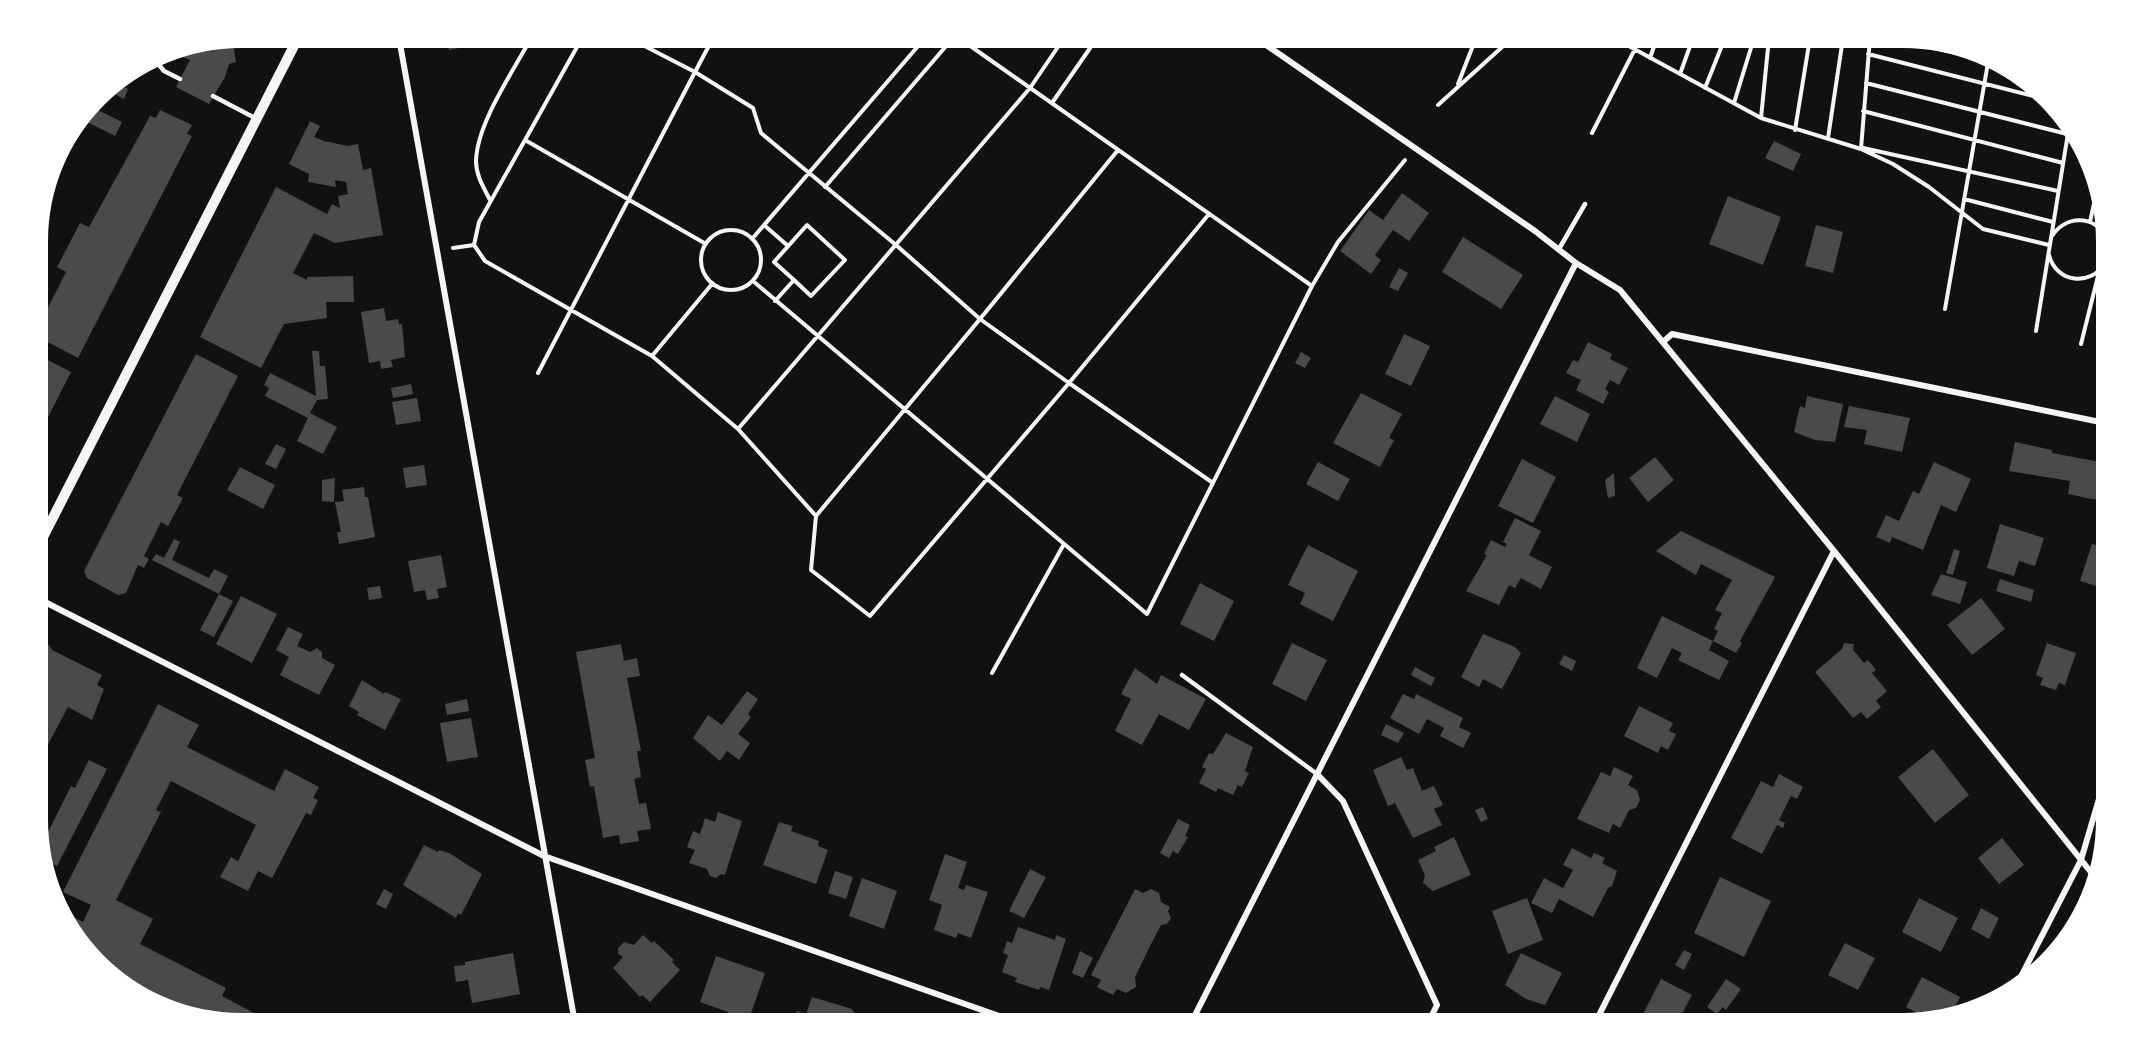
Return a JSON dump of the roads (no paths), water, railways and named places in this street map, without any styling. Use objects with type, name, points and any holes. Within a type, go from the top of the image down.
[{"type":"street","points":[[48,527],[293,48]]},
{"type":"street","points":[[401,48],[573,1013]]},
{"type":"street","points":[[1271,48],[1416,148],[1576,263],[1620,290],[1834,551],[2089,870]]},
{"type":"street","points":[[1196,1013],[1576,263]]},
{"type":"street","points":[[1663,342],[1672,334],[2096,421]]},
{"type":"street","points":[[1600,1013],[1834,551]]},
{"type":"street","points":[[48,603],[544,856],[991,1013]]},
{"type":"street","points":[[1317,774],[1342,801],[1358,833],[1437,1005],[1433,1013]]},
{"type":"street","points":[[2025,969],[2081,860],[2096,809]]},
{"type":"lane","points":[[160,66],[164,71],[180,79]]},
{"type":"lane","points":[[213,96],[257,118]]},
{"type":"lane","points":[[1558,249],[1585,204]]},
{"type":"lane","points":[[1182,675],[1317,774]]}]
